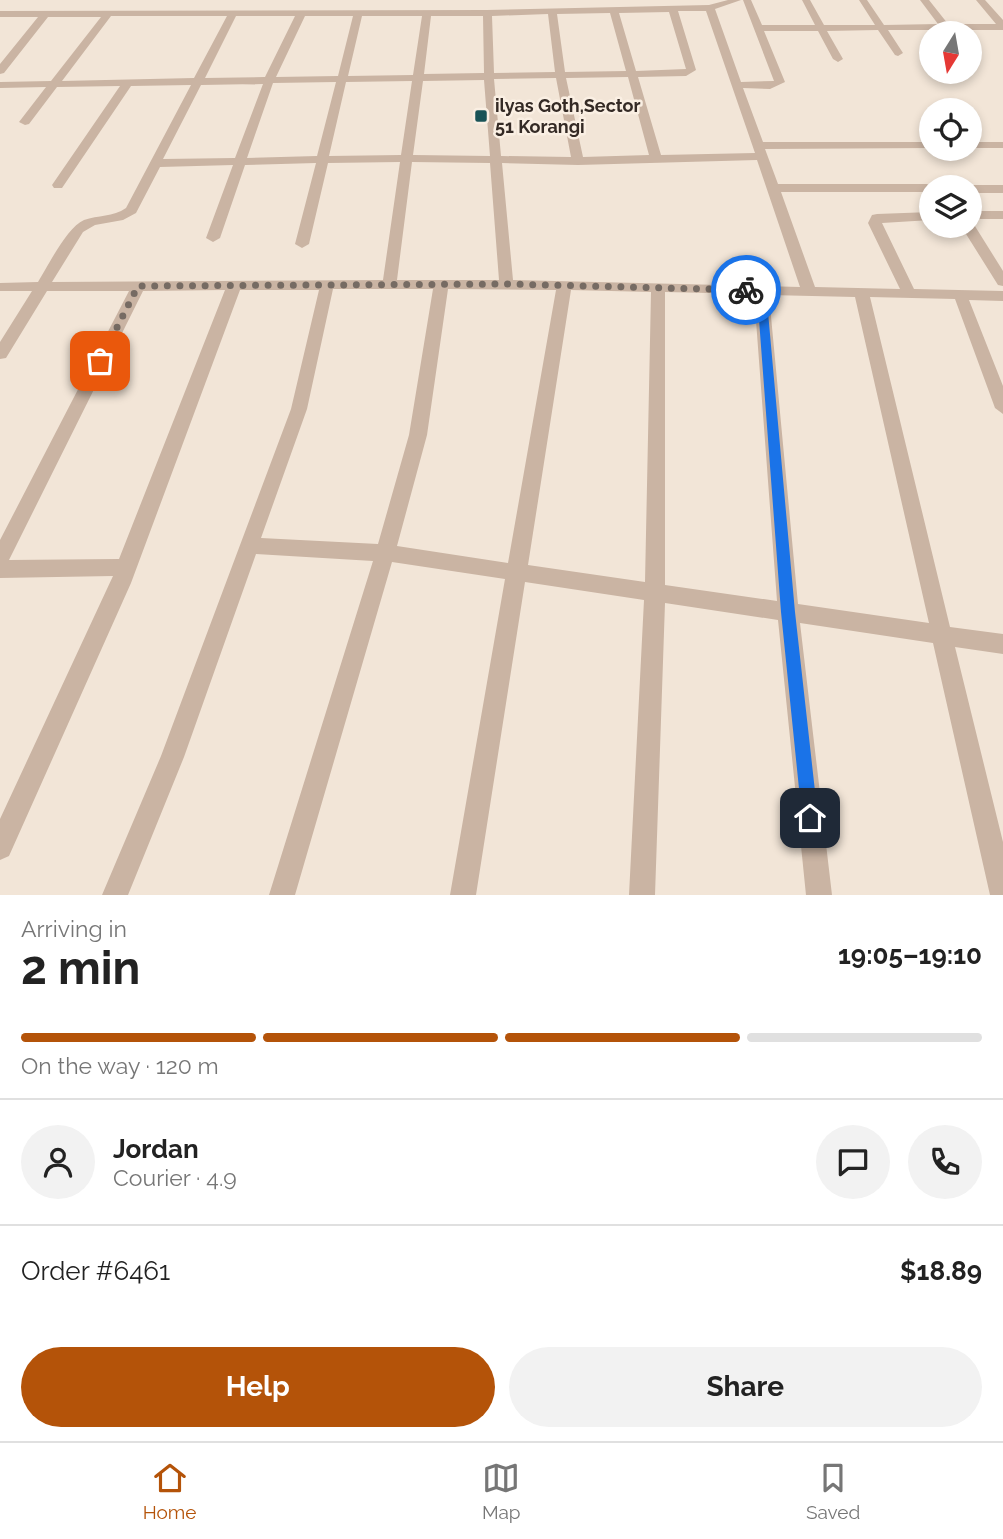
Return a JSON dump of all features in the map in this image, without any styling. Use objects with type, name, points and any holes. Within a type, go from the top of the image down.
[{"type":"street","points":[[188,14],[196,0]]},
{"type":"street","points":[[265,14],[272,0]]},
{"type":"street","points":[[379,13],[383,0]]},
{"type":"street","points":[[507,12],[514,0]]},
{"type":"street","points":[[584,11],[586,0]]},
{"type":"street","points":[[0,14],[487,13],[710,8],[737,0]]},
{"type":"street","points":[[737,85],[770,86],[780,82],[761,28],[747,0]]},
{"type":"street","points":[[806,0],[838,59]]},
{"type":"street","points":[[863,0],[898,53]]},
{"type":"street","points":[[924,0],[940,21]]},
{"type":"street","points":[[980,0],[1003,27]]},
{"type":"street","points":[[710,8],[809,291]]},
{"type":"street","points":[[0,85],[691,71],[673,9]]},
{"type":"street","points":[[614,10],[656,159]]},
{"type":"street","points":[[552,11],[560,75],[578,161]]},
{"type":"street","points":[[213,238],[269,80],[301,13]]},
{"type":"street","points":[[302,244],[358,13]]},
{"type":"street","points":[[389,286],[427,13]]},
{"type":"street","points":[[487,13],[495,162],[506,284]]},
{"type":"street","points":[[0,71],[45,14]]},
{"type":"street","points":[[25,122],[108,14]]},
{"type":"street","points":[[0,354],[83,224],[93,220],[118,218],[131,210],[233,14]]},
{"type":"street","points":[[982,28],[1003,27]]},
{"type":"street","points":[[761,28],[919,29]]},
{"type":"street","points":[[58,184],[128,82]]},
{"type":"street","points":[[156,163],[407,159],[578,161],[919,145]]},
{"type":"street","points":[[982,145],[1003,145]]},
{"type":"street","points":[[773,188],[919,188]]},
{"type":"street","points":[[982,188],[1003,189]]},
{"type":"street","points":[[982,215],[1003,215]]},
{"type":"street","points":[[909,293],[875,223],[877,218],[885,216],[919,216]]},
{"type":"street","points":[[976,238],[1003,282]]},
{"type":"street","points":[[0,287],[506,284],[1003,296]]},
{"type":"street","points":[[282,895],[418,435],[441,285]]},
{"type":"street","points":[[0,559],[138,286]]},
{"type":"street","points":[[0,847],[121,583],[234,286]]},
{"type":"street","points":[[115,895],[172,757],[299,409],[327,286]]},
{"type":"street","points":[[463,895],[564,286]]},
{"type":"street","points":[[642,895],[654,593],[658,288]]},
{"type":"street","points":[[761,290],[788,612],[818,895]]},
{"type":"street","points":[[861,292],[1003,895]]},
{"type":"street","points":[[960,294],[1003,408]]},
{"type":"street","points":[[251,546],[385,553],[1003,644]]},
{"type":"street","points":[[0,569],[126,567]]},
{"type":"way so far","points":[[100,361],[138,286],[506,284],[746,290]]},
{"type":"place","name":"ilyas Goth,Sector 51 Korangi","points":[[481,116]]},
{"type":"route","points":[[746,290],[761,290],[788,612],[810,818]]}]
